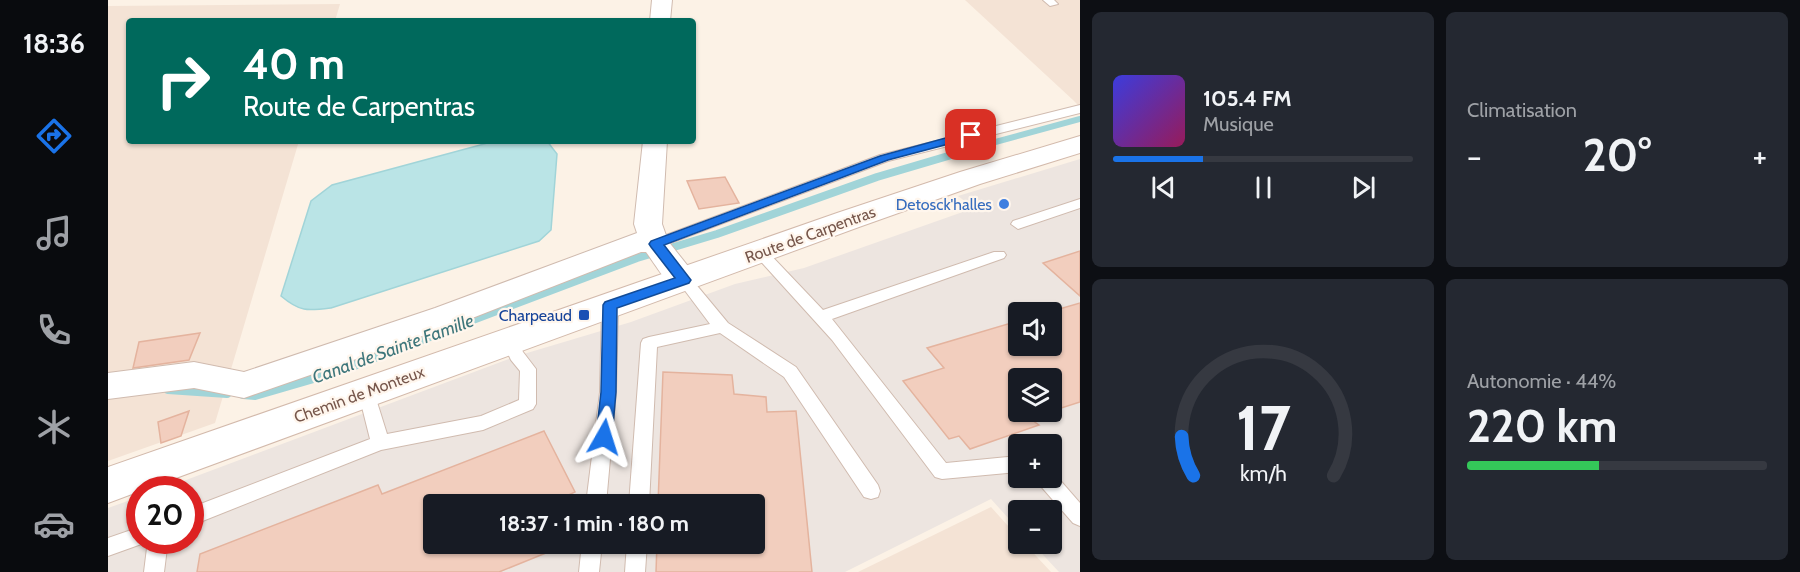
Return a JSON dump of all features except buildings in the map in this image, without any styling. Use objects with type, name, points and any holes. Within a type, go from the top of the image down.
[{"type":"main road","name":"Route de Carpentras","points":[[610,305],[970,178],[1080,144]]},
{"type":"main road","name":"Chemin de Monteux","points":[[108,485],[610,305]]},
{"type":"street","points":[[660,18],[662,0]]},
{"type":"street","points":[[655,144],[648,224],[655,244],[684,280]]},
{"type":"street","points":[[108,386],[194,375],[244,385],[446,316],[639,242],[655,244]]},
{"type":"lane","points":[[655,244],[884,158],[1080,109]]},
{"type":"lane","points":[[1018,224],[1080,203]]},
{"type":"lane","points":[[760,252],[838,336],[942,471],[1008,465]]},
{"type":"lane","points":[[821,317],[999,255]]},
{"type":"lane","points":[[684,280],[722,327],[790,372],[870,491]]},
{"type":"lane","points":[[598,494],[608,392],[610,305]]},
{"type":"lane","points":[[640,494],[649,343],[722,327]]},
{"type":"lane","points":[[204,512],[380,443],[483,423],[527,404],[528,369],[517,356],[510,341]]},
{"type":"lane","points":[[366,391],[380,443]]},
{"type":"lane","points":[[1055,488],[1080,517]]},
{"type":"lane","points":[[108,547],[126,541]]},
{"type":"lane","points":[[154,572],[156,554]]},
{"type":"lane","points":[[589,572],[591,554]]},
{"type":"lane","points":[[635,572],[636,554]]},
{"type":"shaded area","points":[[965,0],[1080,0],[1080,107],[1073,100]]},
{"type":"shaded area","points":[[340,4],[336,18],[126,18],[126,144],[298,144],[215,423],[108,461],[108,6]]},
{"type":"shaded area","points":[[1080,159],[1080,572],[1059,572],[1042,554],[1062,554],[1062,500],[1008,500],[1008,518],[991,499],[845,572],[108,572],[108,508],[126,502],[126,554],[204,554],[204,476],[197,476],[517,356],[631,322],[735,284],[804,268],[974,208],[958,196]]},
{"type":"shaded area","points":[[991,507],[1008,526],[1008,554],[1034,554],[1051,572],[858,572]]},
{"type":"water","points":[[484,144],[549,144],[557,154],[551,230],[539,241],[331,308],[316,310],[299,308],[281,296],[311,201],[332,185]]},
{"type":"waterway","name":"Canal de Sainte Famille","points":[[977,147],[1080,119]]},
{"type":"waterway","name":"Canal de Sainte Famille","points":[[436,334],[637,258],[717,234],[877,177],[982,146]]},
{"type":"waterway","name":"Canal de Sainte Famille","points":[[243,394],[255,395],[341,370],[440,332]]},
{"type":"waterway","name":"Canal de Sainte Famille","points":[[168,389],[227,393]]},
{"type":"place","name":"Detosck'halles","points":[[1004,204]]},
{"type":"place","name":"Charpeaud","points":[[584,315]]},
{"type":"route","points":[[604,437],[608,392],[610,305],[684,280],[655,244],[884,158],[971,135]]}]
